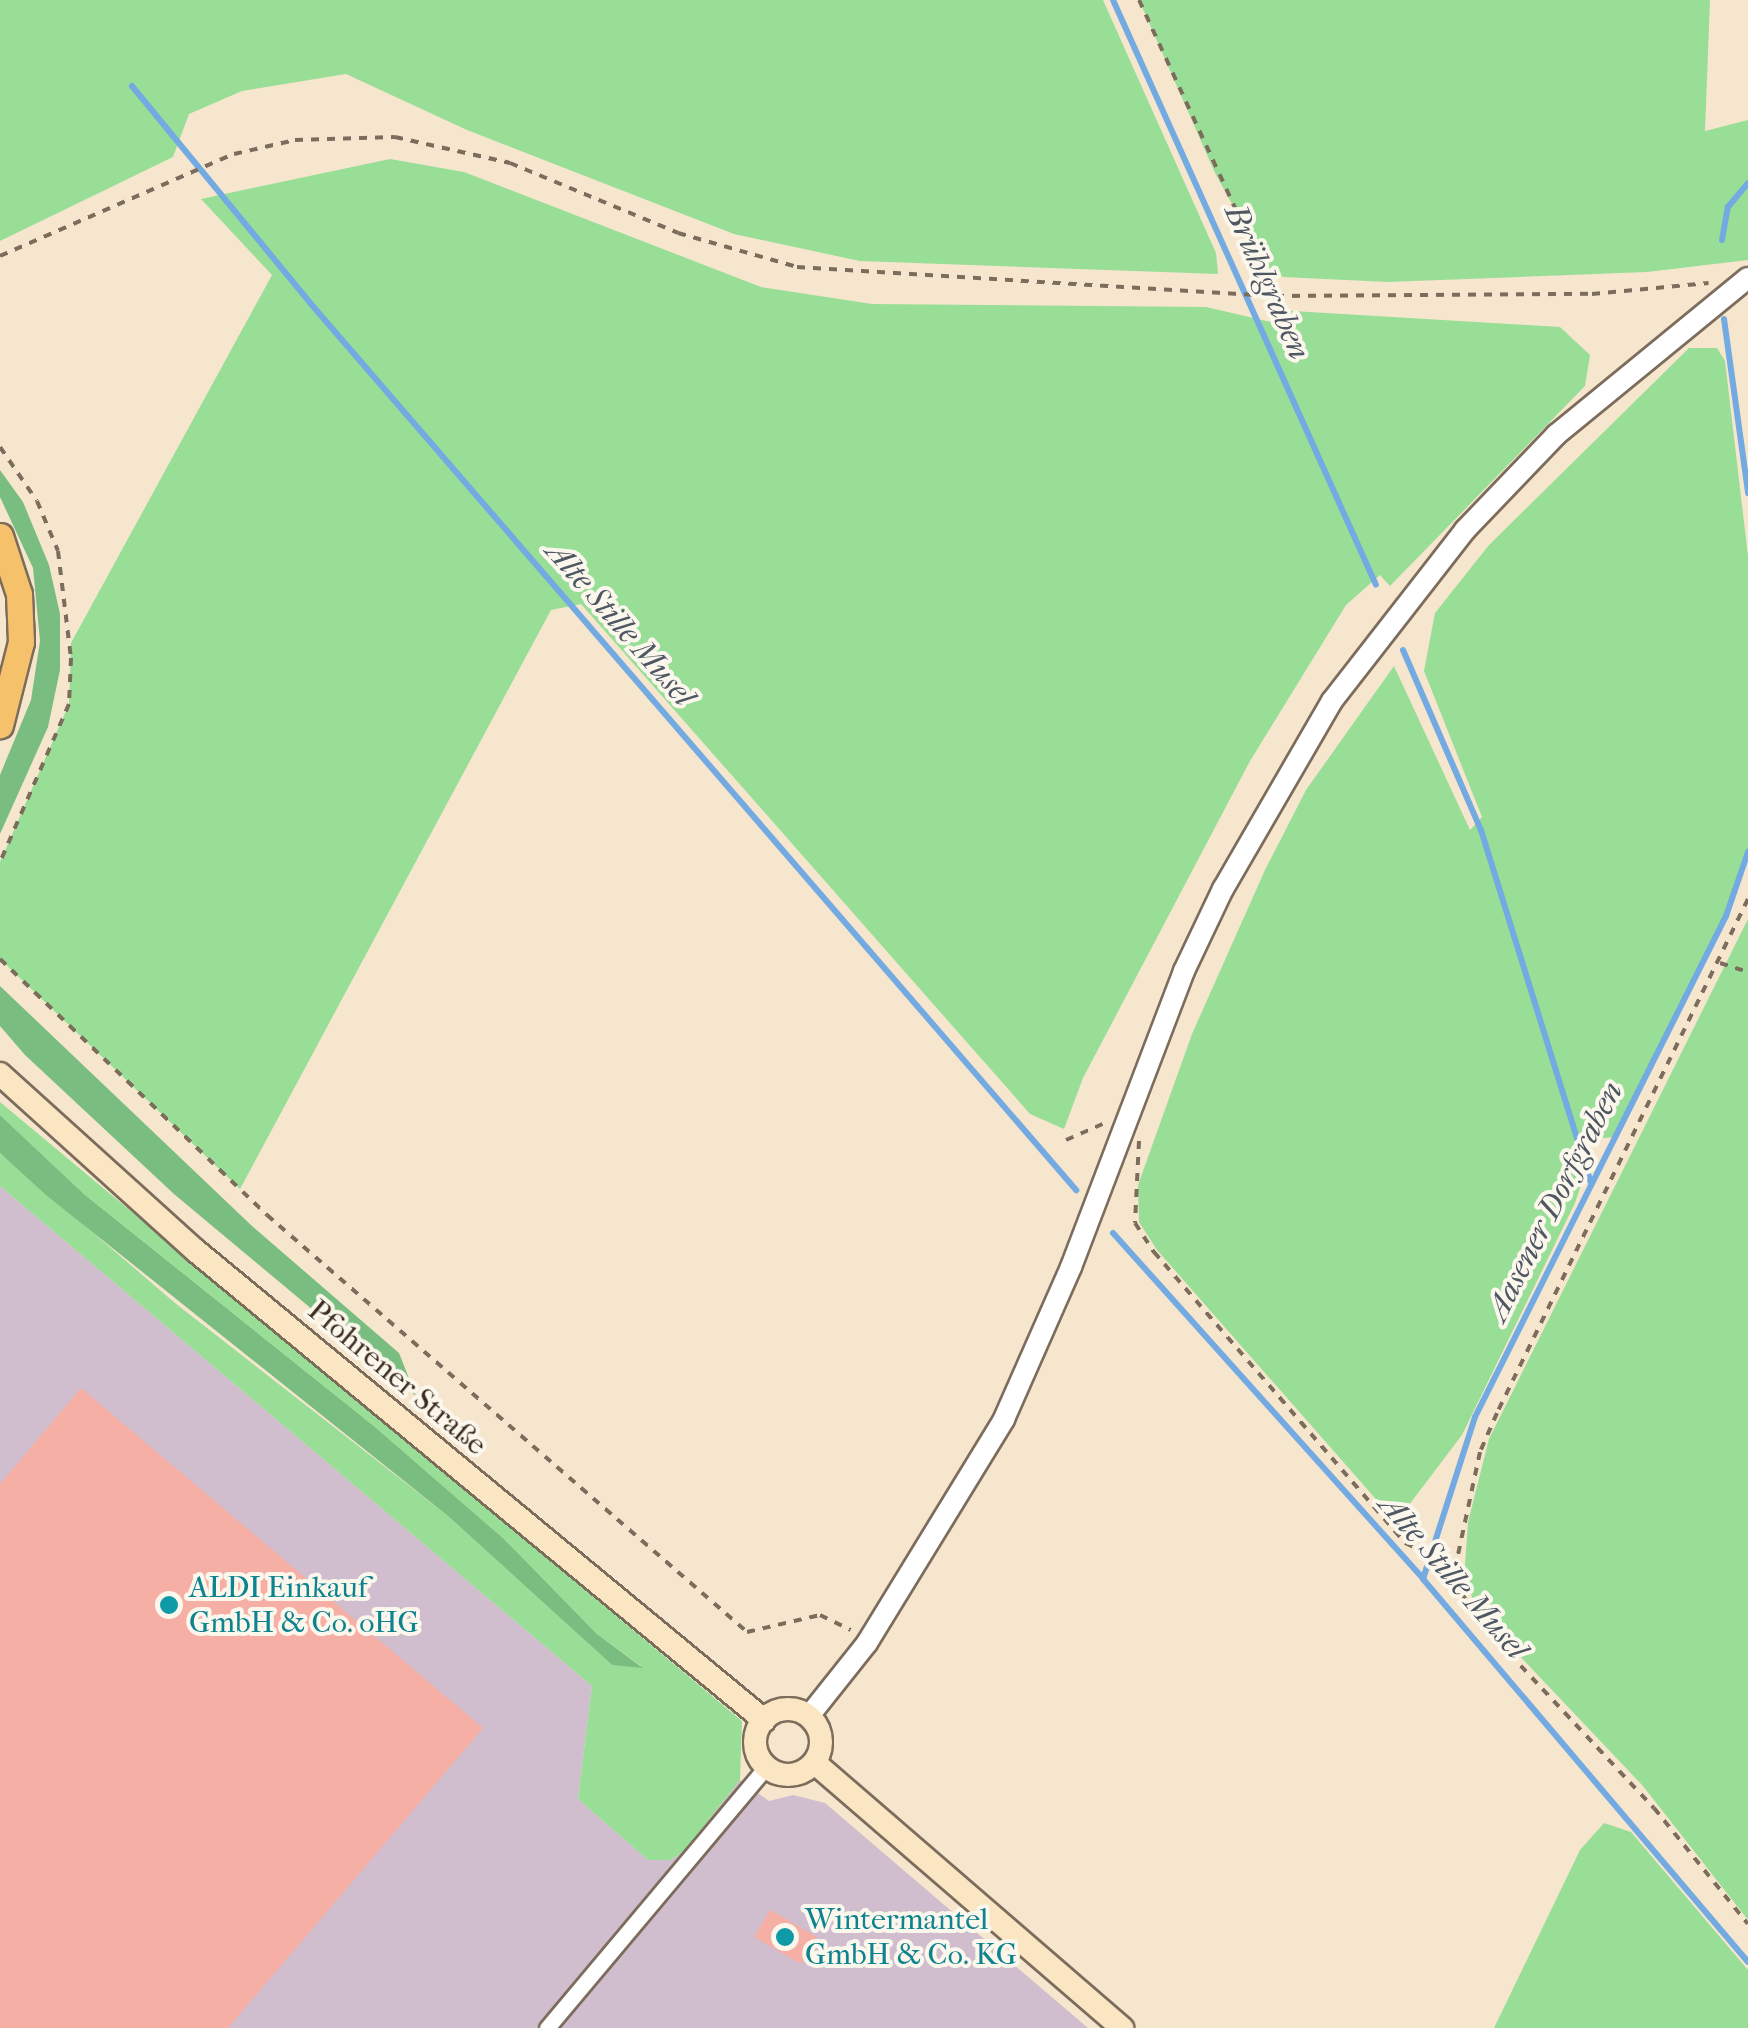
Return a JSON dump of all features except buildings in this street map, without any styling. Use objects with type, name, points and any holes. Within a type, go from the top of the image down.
[{"type":"highway","points":[[0,536],[20,594],[21,642],[0,724]]},
{"type":"main road","name":"Pfohrener Straße","points":[[0,1074],[196,1251],[764,1720]]},
{"type":"main road","points":[[781,1710],[809,1716],[820,1733],[815,1763],[792,1775],[766,1767],[755,1744],[764,1720],[781,1710]]},
{"type":"main road","points":[[815,1763],[1122,2028]]},
{"type":"street","points":[[809,1716],[867,1643],[1004,1419],[1071,1267],[1184,971],[1222,889],[1332,701],[1466,530],[1556,436],[1747,279]]},
{"type":"street","points":[[547,2028],[766,1767]]},
{"type":"path","points":[[1139,0],[1276,296]]},
{"type":"path","points":[[0,256],[234,154],[296,140],[395,138],[510,163],[678,233],[797,267],[1276,296],[1592,294],[1747,279]]},
{"type":"path","points":[[0,447],[37,501],[58,551],[71,658],[69,704],[0,862]]},
{"type":"path","points":[[1453,1578],[1480,1452],[1748,899]]},
{"type":"path","points":[[0,959],[266,1214],[747,1632],[820,1615],[867,1643]]},
{"type":"path","points":[[1720,963],[1748,972]]},
{"type":"path","points":[[1066,1140],[1099,1123]]},
{"type":"path","points":[[1134,1185],[1134,1223],[1154,1252],[1405,1542],[1422,1554],[1446,1562],[1477,1619],[1654,1808],[1748,1924]]},
{"type":"shaded area","points":[[0,1186],[592,1686],[578,1799],[648,1860],[670,1860],[683,1852],[740,1780],[769,1801],[793,1795],[825,1803],[1088,2028],[0,2028]]},
{"type":"green space","points":[[0,0],[1103,0],[1216,253],[1218,274],[860,261],[734,234],[467,130],[346,74],[242,91],[189,114],[173,157],[0,241]]},
{"type":"green space","points":[[1139,0],[1710,0],[1705,131],[1748,120],[1748,260],[1647,272],[1388,282],[1283,277],[1266,266],[1215,173]]},
{"type":"green space","points":[[390,159],[464,172],[761,287],[872,304],[1206,307],[1271,322],[1276,310],[1560,327],[1590,355],[1585,386],[1390,586],[1380,575],[1346,605],[1250,761],[1083,1078],[1064,1129],[1030,1114],[581,604],[551,610],[240,1189],[0,959],[0,862],[69,704],[71,643],[272,275],[201,199]]},
{"type":"green space","points":[[1689,348],[1717,348],[1725,361],[1748,556],[1748,852],[1726,916],[1617,1137],[1575,1140],[1581,1185],[1575,1203],[1462,1435],[1396,1522],[1157,1250],[1139,1222],[1138,1185],[1192,1034],[1265,870],[1306,790],[1394,666],[1470,830],[1482,817],[1424,671],[1435,613],[1489,545]]},
{"type":"green space","points":[[0,470],[23,502],[49,565],[60,614],[60,670],[48,727],[0,834],[0,775],[31,700],[40,641],[33,568],[0,497]]},
{"type":"green space","points":[[1748,919],[1748,1920],[1643,1786],[1480,1614],[1464,1580],[1468,1522],[1489,1439]]},
{"type":"green space","points":[[0,986],[252,1226],[399,1353],[416,1396],[174,1194],[25,1055],[0,1026]]},
{"type":"green space","points":[[0,1102],[742,1721],[740,1780],[683,1852],[670,1860],[648,1860],[578,1799],[592,1686],[0,1186],[0,1153],[175,1303],[448,1516],[612,1665],[641,1666],[597,1634],[504,1539],[375,1427],[85,1195],[0,1115]]},
{"type":"green space","points":[[0,1115],[85,1195],[375,1427],[504,1539],[597,1634],[643,1668],[612,1665],[448,1516],[46,1195],[0,1153]]},
{"type":"green space","points":[[1604,1823],[1631,1832],[1748,1970],[1748,2028],[1494,2028],[1580,1850]]},
{"type":"waterway","name":"Brühlgraben","points":[[1113,0],[1376,585]]},
{"type":"waterway","name":"Alte Stille Musel","points":[[132,86],[311,304],[1076,1190]]},
{"type":"waterway","name":"Aasener Dorfgraben","points":[[1722,240],[1728,207],[1748,183]]},
{"type":"waterway","name":"Aasener Dorfgraben","points":[[1724,319],[1748,493]]},
{"type":"waterway","name":"Brühlgraben","points":[[1403,650],[1481,830],[1590,1181]]},
{"type":"waterway","name":"Aasener Dorfgraben","points":[[1423,1579],[1475,1417],[1726,916],[1748,852]]},
{"type":"waterway","name":"Alte Stille Musel","points":[[1113,1233],[1423,1579],[1748,1962]]},
{"type":"place","name":"ALDI Einkauf GmbH & Co. oHG","points":[[169,1605]]},
{"type":"place","name":"Wintermantel GmbH & Co. KG","points":[[785,1937]]}]
